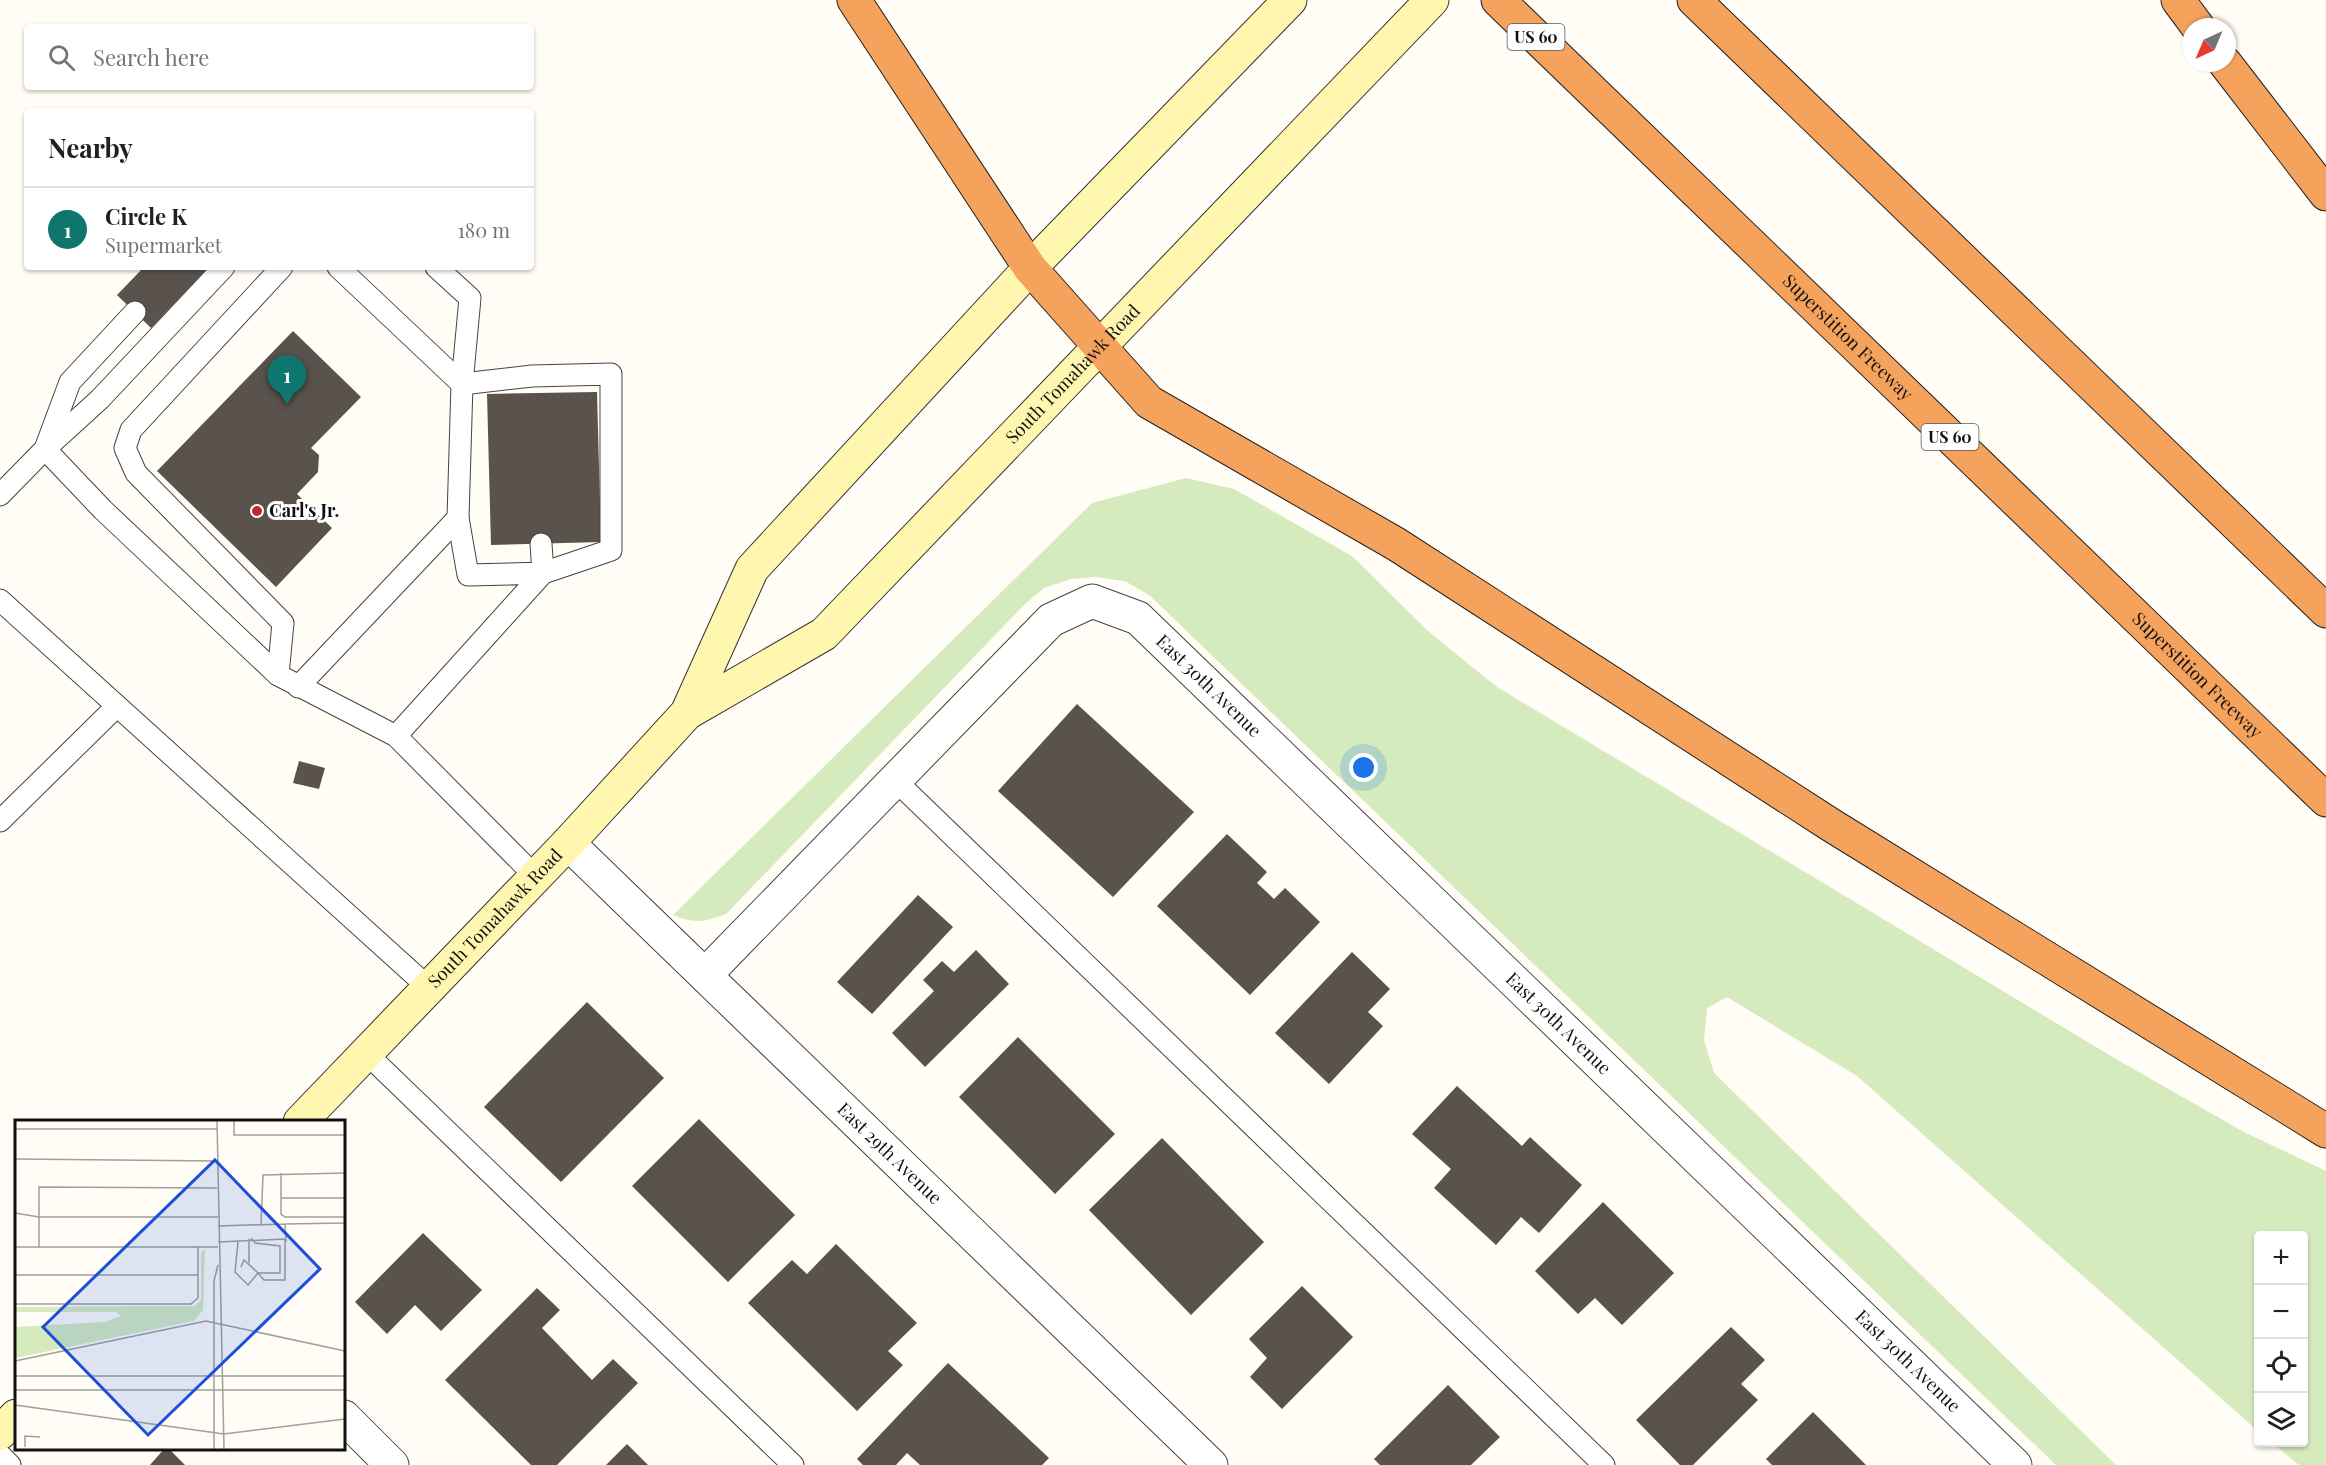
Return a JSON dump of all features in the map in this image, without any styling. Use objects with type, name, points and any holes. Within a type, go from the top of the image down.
[{"type":"highway","points":[[854,0],[1030,268],[1149,402],[1396,544],[1832,825],[2326,1131]]},
{"type":"highway","name":"Superstition Freeway","points":[[1498,0],[2326,800]]},
{"type":"highway","points":[[1694,0],[2326,611]]},
{"type":"highway","points":[[2178,0],[2191,18]]},
{"type":"highway","points":[[2232,72],[2326,194]]},
{"type":"main road","name":"South Tomahawk Road","points":[[302,1120],[568,843],[687,712],[752,568],[1030,268],[1290,0]]},
{"type":"main road","name":"South Tomahawk Road","points":[[687,712],[824,634],[1098,345],[1432,0]]},
{"type":"main road","points":[[0,1433],[15,1417]]},
{"type":"street","name":"East 30th Avenue","points":[[895,780],[1051,620],[1092,601],[1138,618],[2015,1465]]},
{"type":"street","points":[[705,975],[895,780]]},
{"type":"street","name":"East 29th Avenue","points":[[568,843],[1210,1465]]},
{"type":"street","points":[[345,1418],[392,1465]]},
{"type":"lane","points":[[0,495],[45,449],[100,399],[221,270]]},
{"type":"lane","points":[[278,675],[283,622],[136,473],[125,448],[131,430],[279,270]]},
{"type":"lane","points":[[341,270],[462,384],[533,385],[611,374],[611,550],[543,573],[468,575],[458,518],[462,384],[470,298],[439,270]]},
{"type":"lane","points":[[45,449],[70,382],[135,312]]},
{"type":"lane","points":[[45,449],[103,510],[278,675],[396,736],[536,876]]},
{"type":"lane","points":[[298,687],[458,518]]},
{"type":"lane","points":[[396,736],[543,573],[541,543]]},
{"type":"lane","points":[[0,600],[429,988]]},
{"type":"lane","points":[[0,821],[117,706]]},
{"type":"lane","points":[[895,780],[1604,1465]]},
{"type":"lane","points":[[366,1053],[793,1465]]},
{"type":"lane","points":[[0,1455],[10,1465]]},
{"type":"green space","points":[[1186,478],[1234,489],[1352,556],[1429,632],[1497,687],[2116,1059],[2244,1132],[2326,1171],[2326,1465],[2299,1465],[2277,1447],[2308,1447],[2308,1231],[2254,1231],[2254,1427],[1857,1076],[1727,997],[1707,1008],[1704,1040],[1714,1073],[2116,1465],[2056,1465],[1149,595],[1125,581],[1095,577],[1071,579],[1044,588],[1025,604],[726,914],[700,921],[687,920],[673,915],[1092,503]]},
{"type":"building","points":[[141,270],[206,270],[151,328],[117,295]]},
{"type":"building","points":[[293,331],[361,397],[311,448],[319,455],[318,472],[297,494],[332,528],[276,587],[157,471]]},
{"type":"building","points":[[597,392],[601,542],[491,545],[487,394]]},
{"type":"building","points":[[1077,704],[1194,812],[1113,897],[998,791]]},
{"type":"building","points":[[299,761],[325,768],[319,789],[293,783]]},
{"type":"building","points":[[1227,834],[1267,872],[1257,883],[1274,899],[1285,888],[1320,922],[1250,995],[1157,906]]},
{"type":"building","points":[[918,895],[953,927],[872,1014],[837,982]]},
{"type":"building","points":[[976,950],[1009,984],[925,1067],[892,1033],[934,991],[923,980],[942,961],[954,972]]},
{"type":"building","points":[[1352,952],[1390,989],[1368,1012],[1383,1026],[1329,1084],[1275,1033]]},
{"type":"building","points":[[587,1002],[664,1078],[561,1182],[484,1107]]},
{"type":"building","points":[[1018,1037],[1115,1134],[1055,1194],[959,1097]]},
{"type":"building","points":[[1457,1086],[1522,1146],[1530,1137],[1582,1185],[1539,1233],[1521,1217],[1496,1245],[1434,1188],[1451,1169],[1412,1134]]},
{"type":"building","points":[[699,1119],[795,1215],[728,1282],[632,1186]]},
{"type":"building","points":[[1162,1138],[1264,1242],[1191,1315],[1089,1210]]},
{"type":"building","points":[[1603,1202],[1674,1273],[1622,1325],[1595,1298],[1578,1314],[1535,1271]]},
{"type":"building","points":[[423,1233],[482,1290],[441,1331],[415,1305],[387,1334],[355,1302]]},
{"type":"building","points":[[836,1244],[917,1323],[888,1351],[903,1365],[857,1411],[748,1303],[792,1260],[807,1274]]},
{"type":"building","points":[[1302,1286],[1353,1337],[1282,1409],[1250,1377],[1267,1358],[1249,1339]]},
{"type":"building","points":[[537,1288],[560,1310],[542,1328],[592,1380],[613,1359],[638,1383],[557,1465],[531,1465],[445,1380]]},
{"type":"building","points":[[1731,1327],[1765,1360],[1741,1384],[1758,1400],[1693,1465],[1680,1465],[1636,1420]]},
{"type":"building","points":[[948,1363],[1049,1458],[1042,1465],[920,1465],[907,1453],[896,1465],[863,1465],[857,1459]]},
{"type":"building","points":[[1448,1385],[1500,1437],[1471,1465],[1380,1465],[1374,1459]]},
{"type":"building","points":[[1813,1412],[1866,1465],[1772,1465],[1766,1459]]},
{"type":"building","points":[[627,1444],[648,1465],[606,1465]]},
{"type":"building","points":[[163,1450],[170,1450],[185,1465],[150,1465]]},
{"type":"place","name":"Circle K","points":[[287,405]]},
{"type":"place","name":"Carl's Jr.","points":[[257,511]]}]
